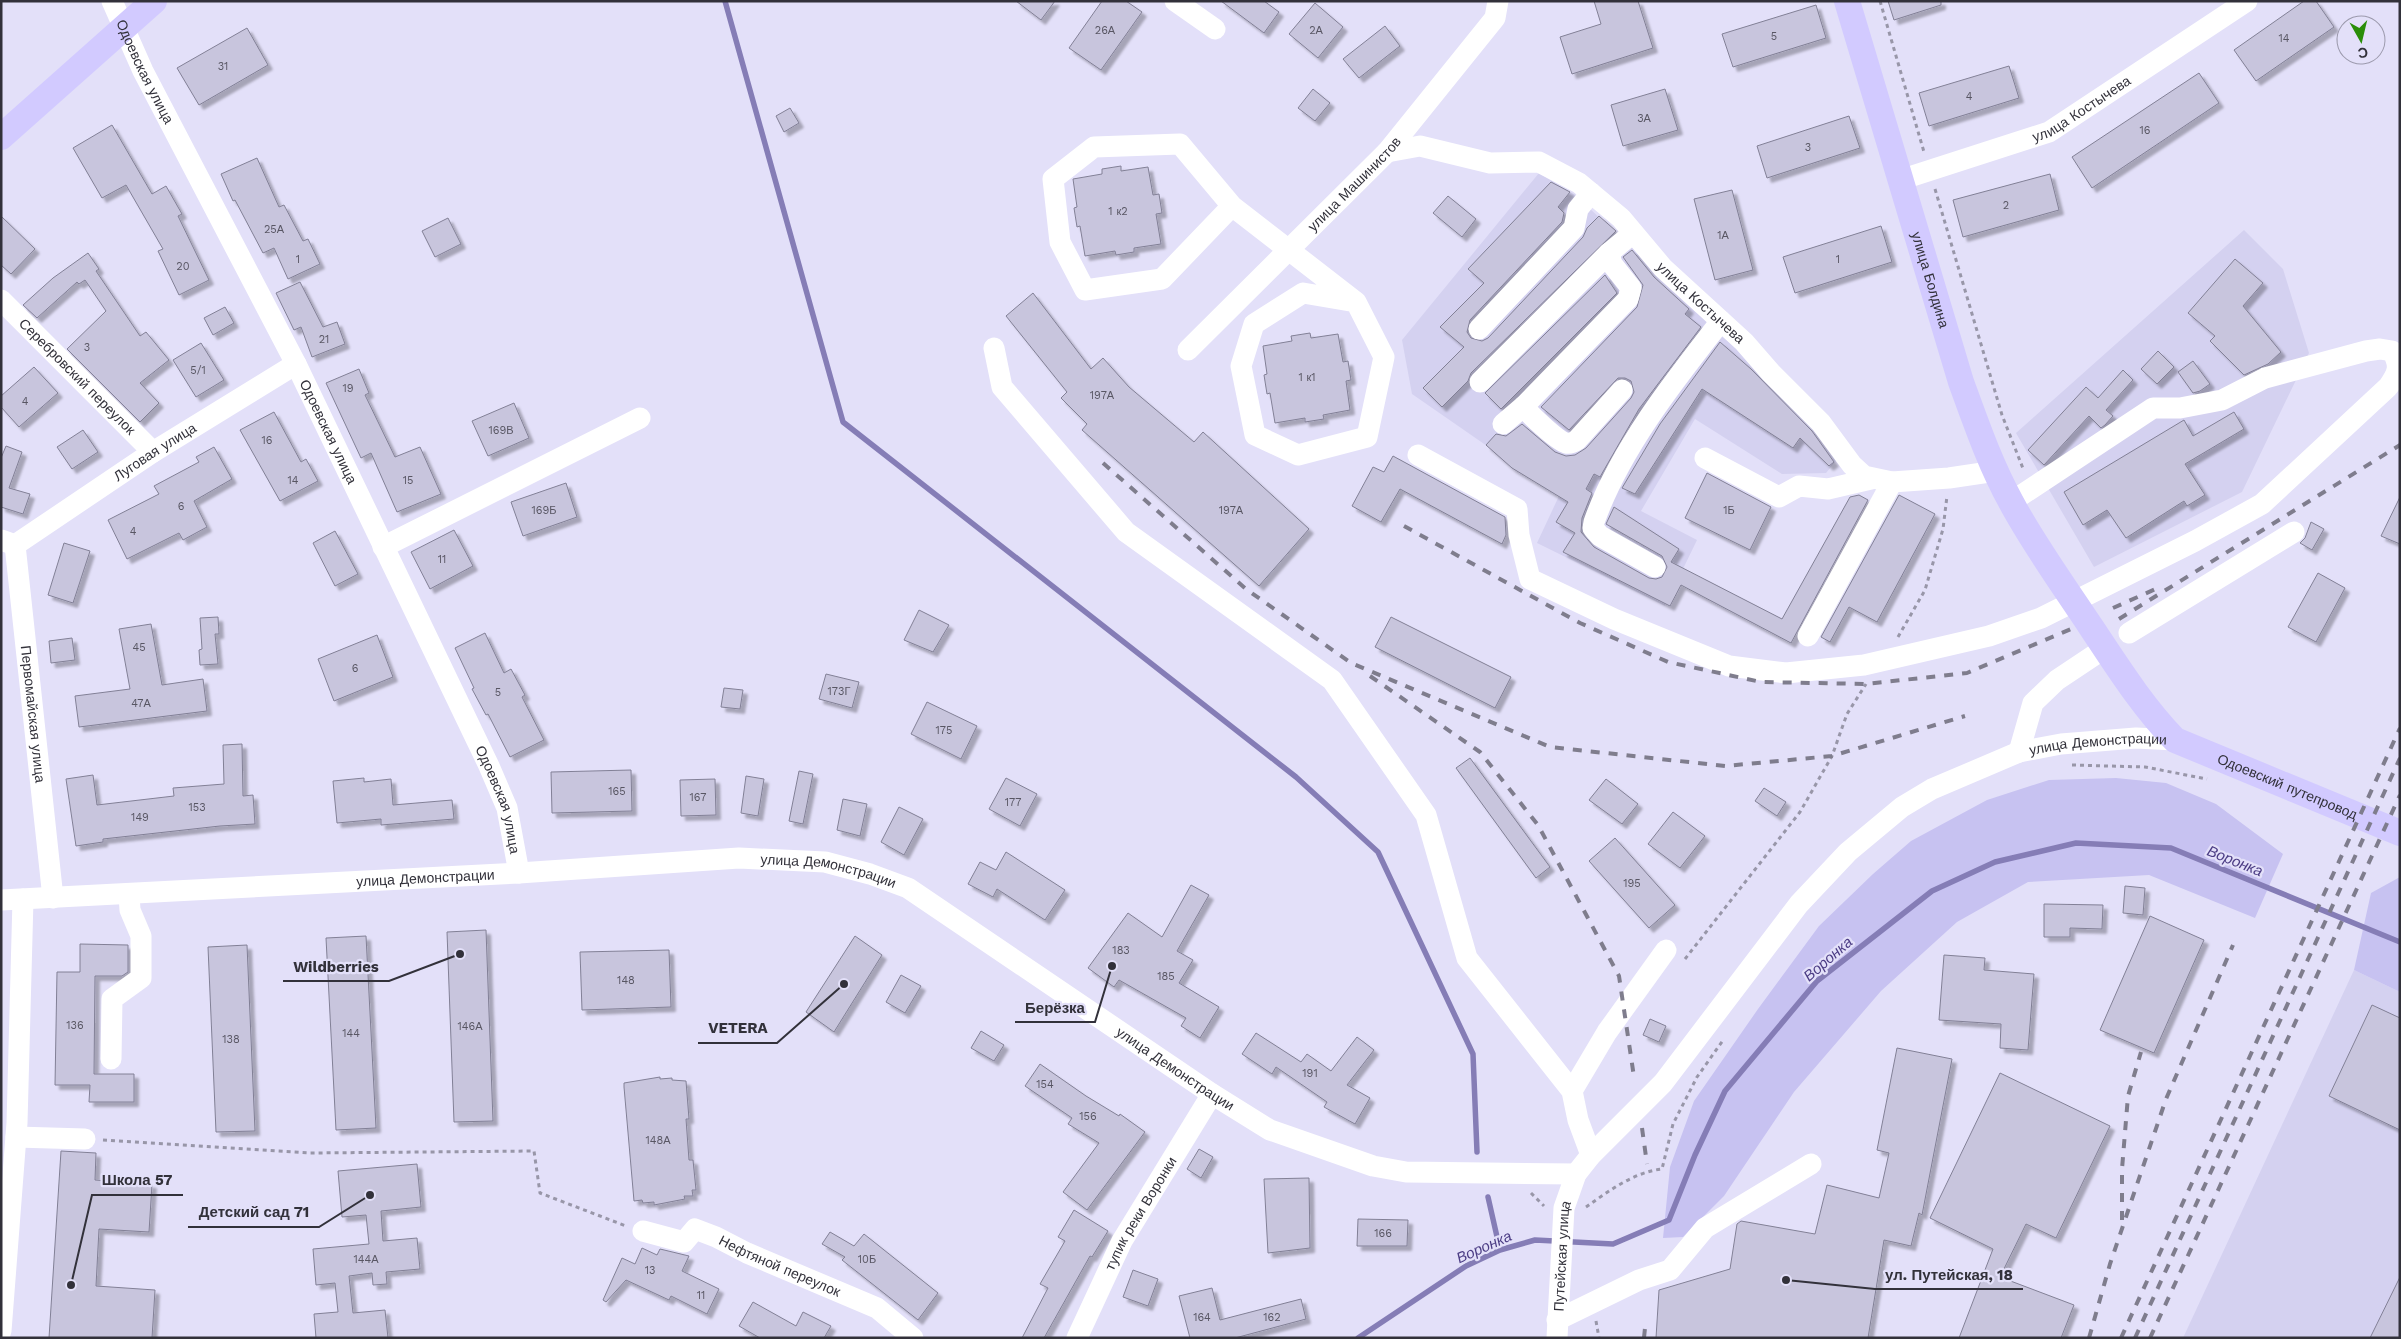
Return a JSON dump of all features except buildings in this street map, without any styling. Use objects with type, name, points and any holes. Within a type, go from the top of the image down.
[{"type":"main road","points":[[1,137],[154,1]]},
{"type":"main road","name":"улица Болдина","points":[[1848,1],[1962,382],[1996,471],[2019,497],[2039,548],[2135,692],[2156,720],[2175,740]]},
{"type":"main road","name":"Одоевский путепровод","points":[[2175,740],[2400,833]]},
{"type":"street","name":"Одоевская улица","points":[[112,1],[123,29],[296,364],[493,774],[507,808],[519,873]]},
{"type":"street","points":[[1175,1],[1215,30]]},
{"type":"street","name":"улица Машинистов","points":[[1188,350],[1387,152],[1495,18],[1498,1]]},
{"type":"street","name":"улица Костычева","points":[[1900,180],[2049,132],[2247,1]]},
{"type":"street","points":[[1232,206],[1162,279],[1085,290],[1060,242],[1053,179],[1094,147],[1180,144],[1232,206],[1356,302],[1384,357],[1367,437],[1298,455],[1254,435],[1241,366],[1254,324],[1303,292],[1356,302]]},
{"type":"street","name":"улица Костычева","points":[[1387,152],[1420,146],[1490,163],[1539,162],[1579,183],[1622,218],[1663,268],[1744,342],[1771,374],[1821,423],[1858,472],[1881,480]]},
{"type":"street","points":[[1479,329],[1574,228],[1578,209],[1591,193]]},
{"type":"street","points":[[1480,382],[1609,253],[1633,233]]},
{"type":"street","points":[[1503,424],[1524,406],[1628,299],[1631,288],[1612,264],[1609,253]]},
{"type":"street","name":"Серебровский переулок","points":[[1,300],[153,452]]},
{"type":"street","points":[[1654,567],[1600,536],[1593,528],[1594,522],[1629,450],[1680,373],[1721,321]]},
{"type":"street","points":[[994,348],[1002,387],[1126,532],[1332,680],[1426,815],[1467,958],[1572,1091],[1578,1120],[1591,1155]]},
{"type":"street","points":[[1418,455],[1517,508],[1518,535],[1530,578],[1614,619],[1729,666],[1786,673],[1864,665],[1884,661],[1989,636],[2041,618],[2262,504],[2388,387],[2398,374],[2400,365],[2392,351],[2380,349],[2366,351],[2265,378],[2222,400],[2180,408],[2153,408],[2019,497]]},
{"type":"street","name":"Луговая улица","points":[[8,543],[296,364]]},
{"type":"street","points":[[1524,406],[1528,412],[1568,444],[1577,440],[1622,390]]},
{"type":"street","points":[[383,547],[640,418]]},
{"type":"street","points":[[1705,458],[1779,497],[1799,486],[1828,488],[1881,480],[1949,478],[1996,471]]},
{"type":"street","points":[[1808,636],[1881,480]]},
{"type":"street","points":[[2129,633],[2294,532]]},
{"type":"street","name":"Первомайская улица","points":[[8,543],[53,898]]},
{"type":"street","points":[[2019,752],[2033,703],[2056,680],[2096,654]]},
{"type":"street","name":"улица Демонстрации","points":[[1591,1155],[1663,1083],[1794,911],[1848,852],[1902,807],[1932,789],[2019,752],[2061,744],[2141,738],[2175,740]]},
{"type":"street","name":"улица Демонстрации","points":[[1,900],[767,858],[825,862],[870,874],[908,888],[1212,1094],[1270,1130],[1373,1166],[1406,1172],[1576,1174]]},
{"type":"street","points":[[111,1059],[112,999],[141,978],[141,936],[130,910],[129,894]]},
{"type":"street","points":[[1,1331],[8,1160],[16,1136],[24,899]]},
{"type":"street","points":[[1572,1091],[1607,1032],[1675,956]]},
{"type":"street","name":"тупик реки Воронки","points":[[1077,1338],[1122,1241],[1212,1094]]},
{"type":"street","points":[[16,1136],[85,1139]]},
{"type":"street","name":"Путейская улица","points":[[1557,1329],[1564,1208],[1576,1174],[1591,1155]]},
{"type":"street","points":[[1557,1329],[1639,1280],[1670,1270],[1705,1228],[1811,1164]]},
{"type":"street","name":"Нефтяной переулок","points":[[643,1231],[684,1242],[695,1229],[716,1237],[747,1253],[877,1308],[913,1338]]},
{"type":"path","points":[[1880,1],[2002,415],[2028,480],[2019,497]]},
{"type":"path","points":[[1675,956],[1800,812],[1832,756],[1847,714],[1884,661],[1926,590],[1943,529],[1949,478]]},
{"type":"path","points":[[2067,765],[2145,768],[2212,780]]},
{"type":"path","points":[[1525,1191],[1533,1194],[1546,1208],[1585,1208],[1605,1193],[1646,1171],[1662,1169],[1673,1124],[1697,1076],[1730,1031]]},
{"type":"path","points":[[85,1139],[309,1153],[534,1151],[540,1193],[590,1214],[643,1231]]},
{"type":"shaded area","points":[[1539,173],[1575,195],[1821,423],[1839,457],[1826,473],[1782,474],[1695,419],[1641,511],[1697,540],[1665,606],[1537,543],[1559,496],[1412,394],[1402,340]]},
{"type":"shaded area","points":[[2244,230],[2283,269],[2309,353],[2242,492],[2094,567],[2016,433]]},
{"type":"shaded area","points":[[2116,778],[2166,783],[2216,804],[2283,854],[2255,918],[2149,875],[2028,882],[1957,922],[1881,991],[1794,1092],[1724,1196],[1683,1237],[1663,1238],[1670,1167],[1694,1101],[1819,926],[1873,874],[1911,841],[1987,800],[2049,780]]},
{"type":"shaded area","points":[[2400,877],[2400,992],[2354,970],[2371,893]]},
{"type":"shaded area","points":[[2354,970],[2400,992],[2400,1338],[2183,1338]]},
{"type":"waterway","points":[[725,1],[843,422],[1296,777],[1378,852],[1473,1054],[1477,1152]]},
{"type":"waterway","name":"Воронка","points":[[1358,1338],[1466,1266],[1500,1250],[1535,1240],[1613,1244],[1669,1220],[1695,1155],[1725,1091],[1817,981],[1932,891],[1995,862],[2076,843],[2171,848],[2400,942]]},
{"type":"waterway","points":[[1488,1197],[1500,1250]]},
{"type":"railway","points":[[2119,619],[2400,445]]},
{"type":"railway","points":[[1103,463],[1246,589],[1351,663],[1550,747],[1725,766],[1832,756],[1965,716]]},
{"type":"railway","points":[[1404,526],[1580,623],[1668,662],[1761,682],[1866,684],[1967,673],[2078,626]]},
{"type":"railway","points":[[2113,608],[2160,587]]},
{"type":"railway","points":[[1370,676],[1480,752],[1538,825],[1619,976],[1634,1077]]},
{"type":"railway","points":[[2121,1338],[2400,728]]},
{"type":"railway","points":[[2135,1338],[2400,758]]},
{"type":"railway","points":[[2150,1338],[2400,795]]},
{"type":"railway","points":[[2089,1338],[2110,1264],[2166,1099],[2233,945]]},
{"type":"railway","points":[[2122,1220],[2122,1169],[2128,1096],[2141,1052]]},
{"type":"railway","points":[[1642,1128],[1647,1164]]},
{"type":"railway","points":[[1644,1338],[1645,1328]]},
{"type":"place","name":"Wildberries","points":[[460,954]]},
{"type":"place","name":"Берёзка","points":[[1112,966]]},
{"type":"place","name":"VETERA","points":[[844,984]]},
{"type":"place","name":"Детский сад 71","points":[[370,1195]]},
{"type":"place","name":"ул. Путейская, 18","points":[[1786,1280]]},
{"type":"place","name":"Школа 57","points":[[71,1285]]}]
